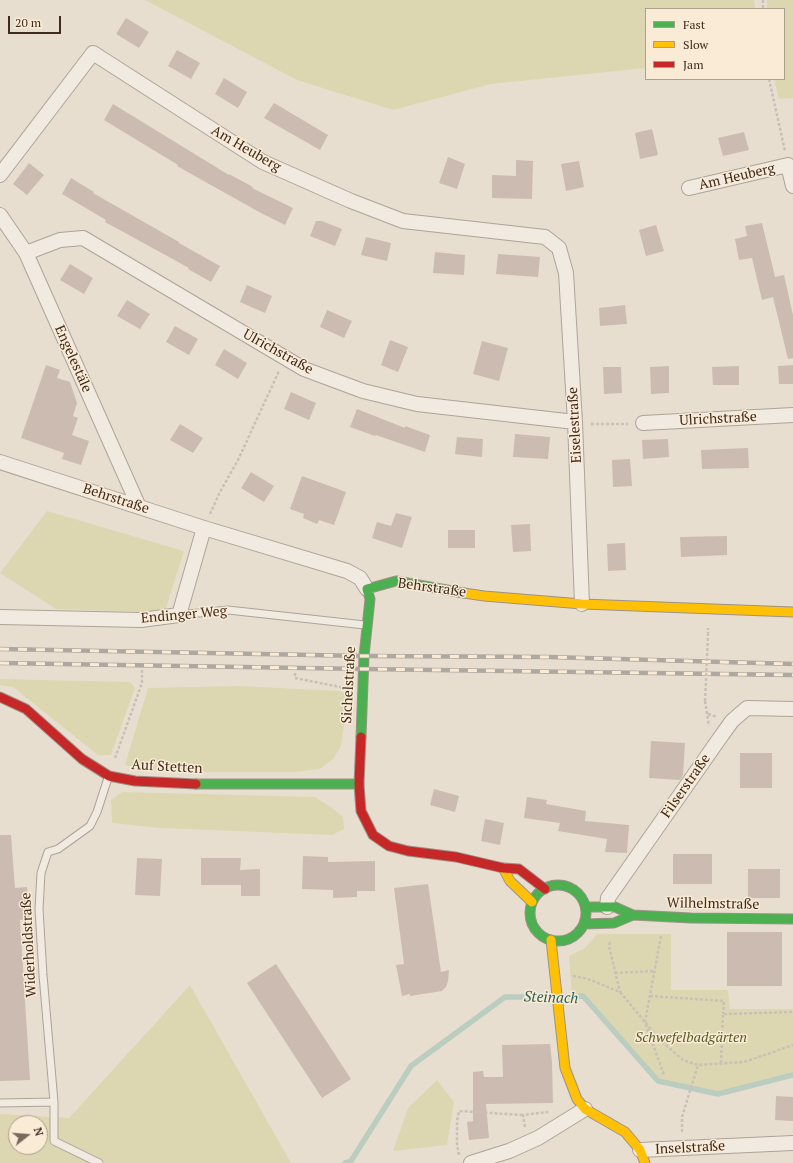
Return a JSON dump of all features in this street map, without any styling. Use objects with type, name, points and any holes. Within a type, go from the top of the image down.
[{"type":"street","name":"Am Heuberg","points":[[0,175],[93,53],[263,162],[351,201],[403,221],[545,237],[559,248]]},
{"type":"street","name":"Am Heuberg","points":[[689,188],[788,165],[793,186]]},
{"type":"street","name":"Engelestäle","points":[[0,215],[26,253],[140,507]]},
{"type":"street","name":"Ulrichstraße","points":[[26,253],[60,240],[83,238],[304,369],[363,391],[417,404],[575,422]]},
{"type":"street","name":"Eiselestraße","points":[[559,248],[566,273],[575,422],[582,604]]},
{"type":"street","name":"Ulrichstraße","points":[[643,424],[793,415]]},
{"type":"street","name":"Behrstraße","points":[[0,462],[204,528],[347,571],[360,578],[367,589],[396,581],[484,596],[582,604],[793,612]]},
{"type":"street","points":[[179,614],[204,528]]},
{"type":"street","name":"Sichelstraße","points":[[359,784],[364,656],[370,599],[367,589]]},
{"type":"street","name":"Endinger Weg","points":[[0,617],[141,620],[179,614]]},
{"type":"street","name":"Auf Stetten","points":[[0,697],[26,709],[82,759],[109,776],[135,781],[199,784],[359,784]]},
{"type":"street","name":"Filserstraße","points":[[607,907],[608,898],[732,721],[747,708],[793,709]]},
{"type":"street","points":[[359,784],[361,812],[372,835],[389,846],[408,851],[456,857],[503,868],[519,869],[544,889]]},
{"type":"street","points":[[503,868],[510,881],[532,902]]},
{"type":"street","points":[[552,886],[564,886],[576,891],[583,901],[586,907],[585,924],[576,935],[564,940],[552,940],[540,934],[533,924],[530,912],[532,902],[544,889],[552,886]]},
{"type":"street","name":"Wilhelmstraße","points":[[586,907],[615,907],[633,915],[691,918],[793,919]]},
{"type":"street","name":"Wilhelmstraße","points":[[585,924],[614,924],[633,915]]},
{"type":"street","points":[[471,1163],[509,1151],[538,1138],[560,1126],[585,1109],[577,1099],[565,1068],[552,940]]},
{"type":"street","name":"Inselstraße","points":[[585,1109],[625,1132],[642,1157],[793,1143]]},
{"type":"lane","name":"Endinger Weg","points":[[179,614],[228,610],[367,625]]},
{"type":"lane","name":"Widerholdstraße","points":[[99,1163],[54,1142],[54,1102],[39,909],[41,873],[48,852],[58,849],[90,826],[97,812],[109,776]]},
{"type":"lane","points":[[0,1103],[54,1102]]},
{"type":"path","points":[[769,80],[788,165]]},
{"type":"path","points":[[204,528],[220,492],[238,460],[285,358]]},
{"type":"path","points":[[575,422],[591,424],[643,424]]},
{"type":"path","points":[[708,635],[705,701],[711,737],[716,742]]},
{"type":"path","points":[[109,776],[142,683],[142,670]]},
{"type":"path","points":[[294,673],[294,678],[363,692]]},
{"type":"path","points":[[614,924],[609,946],[620,992],[661,1041],[684,1060],[698,1065],[744,1062],[793,1045]]},
{"type":"path","points":[[661,938],[645,1022],[664,1075]]},
{"type":"path","points":[[615,973],[655,971]]},
{"type":"path","points":[[555,972],[588,979],[620,992]]},
{"type":"path","points":[[650,996],[724,1001],[721,1063]]},
{"type":"path","points":[[723,1014],[793,1012]]},
{"type":"path","points":[[682,1117],[698,1065]]},
{"type":"path","points":[[457,1145],[457,1121],[459,1112],[523,1115]]},
{"type":"green space","points":[[145,0],[754,0],[754,8],[645,8],[645,68],[491,84],[393,110],[297,80]]},
{"type":"green space","points":[[767,0],[793,0],[793,98],[779,99],[774,80],[785,80],[785,8],[767,8]]},
{"type":"green space","points":[[47,511],[184,551],[165,611],[144,612],[56,609],[0,573]]},
{"type":"green space","points":[[0,679],[130,682],[135,688],[111,755],[98,755],[13,687],[0,685]]},
{"type":"green space","points":[[240,686],[340,691],[348,695],[341,746],[333,759],[320,769],[295,772],[164,772],[125,765],[148,688]]},
{"type":"green space","points":[[122,792],[315,797],[343,817],[344,829],[332,835],[159,828],[112,823],[111,800]]},
{"type":"green space","name":"Schwefelbadgärten","points":[[597,934],[671,934],[671,990],[728,990],[730,1009],[793,1009],[793,1075],[718,1094],[658,1081],[583,997],[572,996],[569,956],[585,948]]},
{"type":"green space","points":[[190,985],[291,1163],[0,1163],[0,1114],[17,1115],[8,1115],[8,1155],[48,1155],[48,1117],[69,1118]]},
{"type":"green space","points":[[437,1080],[454,1102],[447,1145],[393,1151],[408,1108]]},
{"type":"building","points":[[126,18],[149,32],[139,48],[116,34]]},
{"type":"building","points":[[177,50],[200,63],[191,79],[168,66]]},
{"type":"building","points":[[224,78],[247,92],[238,108],[215,94]]},
{"type":"building","points":[[274,103],[328,135],[320,150],[264,118]]},
{"type":"building","points":[[113,104],[229,175],[293,208],[285,225],[177,166],[178,165],[104,120]]},
{"type":"building","points":[[652,129],[658,155],[640,159],[635,133]]},
{"type":"building","points":[[744,132],[749,150],[723,156],[718,138]]},
{"type":"building","points":[[448,157],[465,164],[457,189],[439,183]]},
{"type":"building","points":[[516,160],[533,161],[532,199],[492,198],[492,175],[516,176]]},
{"type":"building","points":[[579,161],[584,187],[566,191],[561,164]]},
{"type":"building","points":[[29,163],[44,175],[27,195],[13,184]]},
{"type":"building","points":[[71,178],[94,192],[93,193],[220,266],[211,282],[188,269],[189,268],[105,222],[106,220],[62,194]]},
{"type":"building","points":[[316,221],[322,221],[342,229],[335,246],[310,236]]},
{"type":"building","points":[[762,223],[775,277],[784,275],[793,315],[793,358],[788,359],[773,297],[762,300],[752,258],[739,260],[735,239],[747,236],[745,226]]},
{"type":"building","points":[[656,225],[664,251],[646,256],[639,230]]},
{"type":"building","points":[[366,237],[391,243],[387,261],[361,255]]},
{"type":"building","points":[[435,252],[465,255],[464,275],[433,273]]},
{"type":"building","points":[[498,254],[540,257],[538,277],[496,274]]},
{"type":"building","points":[[70,264],[93,278],[84,294],[60,280]]},
{"type":"building","points":[[247,285],[272,296],[265,313],[240,302]]},
{"type":"building","points":[[127,300],[150,314],[140,329],[117,316]]},
{"type":"building","points":[[625,305],[627,324],[600,326],[599,308]]},
{"type":"building","points":[[327,310],[352,321],[344,338],[320,327]]},
{"type":"building","points":[[175,326],[198,339],[189,355],[166,342]]},
{"type":"building","points":[[390,340],[408,347],[398,372],[381,365]]},
{"type":"building","points":[[482,341],[508,348],[499,381],[473,374]]},
{"type":"building","points":[[224,349],[247,363],[238,379],[215,365]]},
{"type":"building","points":[[46,365],[60,370],[57,378],[70,382],[77,403],[73,416],[78,418],[72,435],[89,441],[81,465],[62,459],[64,453],[21,438]]},
{"type":"building","points":[[793,365],[793,384],[779,384],[778,366]]},
{"type":"building","points":[[669,366],[669,393],[651,394],[650,367]]},
{"type":"building","points":[[739,366],[739,385],[713,385],[712,367]]},
{"type":"building","points":[[603,367],[621,367],[622,393],[604,394]]},
{"type":"building","points":[[291,392],[316,403],[309,420],[284,409]]},
{"type":"building","points":[[357,409],[405,428],[405,426],[430,435],[425,452],[350,427]]},
{"type":"building","points":[[180,424],[203,438],[193,453],[170,440]]},
{"type":"building","points":[[515,434],[550,437],[548,459],[513,457]]},
{"type":"building","points":[[457,437],[483,439],[482,457],[455,454]]},
{"type":"building","points":[[668,439],[669,457],[643,459],[642,440]]},
{"type":"building","points":[[748,448],[749,468],[702,469],[701,450]]},
{"type":"building","points":[[630,459],[632,486],[613,487],[612,460]]},
{"type":"building","points":[[251,472],[274,486],[264,502],[241,488]]},
{"type":"building","points":[[302,476],[346,492],[334,525],[319,520],[317,524],[303,518],[304,514],[290,509]]},
{"type":"building","points":[[396,513],[412,517],[402,548],[372,538],[377,522],[391,526]]},
{"type":"building","points":[[530,524],[531,551],[513,552],[511,525]]},
{"type":"building","points":[[448,530],[475,530],[475,548],[448,548]]},
{"type":"building","points":[[727,536],[727,555],[681,557],[680,537]]},
{"type":"building","points":[[625,543],[626,570],[608,571],[607,544]]},
{"type":"building","points":[[651,741],[685,743],[683,775],[680,780],[649,778]]},
{"type":"building","points":[[740,753],[772,753],[772,788],[740,788]]},
{"type":"building","points":[[434,789],[459,796],[455,812],[430,805]]},
{"type":"building","points":[[527,797],[547,800],[546,804],[586,811],[585,821],[629,825],[627,853],[605,852],[607,839],[558,831],[560,823],[524,818]]},
{"type":"building","points":[[485,819],[504,823],[500,845],[481,841]]},
{"type":"building","points":[[0,835],[11,835],[15,888],[27,887],[30,919],[20,920],[30,1080],[0,1081]]},
{"type":"building","points":[[673,854],[712,854],[712,884],[673,884]]},
{"type":"building","points":[[303,856],[328,857],[328,862],[375,861],[375,891],[357,891],[357,897],[333,898],[333,890],[302,889]]},
{"type":"building","points":[[137,858],[162,859],[160,896],[135,895]]},
{"type":"building","points":[[201,858],[241,858],[240,870],[260,869],[260,896],[241,896],[241,885],[201,885]]},
{"type":"building","points":[[748,869],[780,869],[780,898],[748,898]]},
{"type":"building","points":[[428,884],[441,972],[449,970],[448,981],[446,987],[442,991],[402,996],[396,965],[404,964],[394,888]]},
{"type":"building","points":[[727,932],[782,932],[782,986],[727,986]]},
{"type":"building","points":[[276,964],[351,1079],[322,1098],[247,983]]},
{"type":"building","points":[[550,1044],[553,1103],[486,1104],[489,1138],[469,1140],[467,1122],[473,1121],[473,1072],[483,1071],[484,1077],[503,1077],[502,1045]]},
{"type":"building","points":[[776,1096],[793,1097],[793,1121],[775,1120]]},
{"type":"waterway","name":"Steinach","points":[[562,997],[583,996],[658,1081],[718,1094],[793,1075]]},
{"type":"waterway","name":"Steinach","points":[[345,1163],[351,1161],[411,1066],[505,997],[553,997]]},
{"type":"railway","points":[[0,649],[364,656],[549,657],[793,664]]},
{"type":"railway","points":[[0,663],[793,675]]},
{"type":"traffic: fast","points":[[361,737],[364,656],[370,599],[367,589],[396,581],[464,593]]},
{"type":"traffic: fast","points":[[196,784],[359,784]]},
{"type":"traffic: fast","points":[[558,885],[573,890],[581,898],[586,913],[581,928],[573,936],[558,941],[543,936],[535,928],[530,913],[535,898],[543,890],[558,885]]},
{"type":"traffic: fast","points":[[586,907],[615,907],[633,915],[691,918],[793,919]]},
{"type":"traffic: fast","points":[[585,924],[614,923],[633,915]]},
{"type":"traffic: slow","points":[[464,593],[582,604],[793,612]]},
{"type":"traffic: slow","points":[[503,868],[510,881],[532,902]]},
{"type":"traffic: slow","points":[[551,940],[565,1068],[577,1099],[585,1109],[625,1132],[640,1150],[645,1163]]},
{"type":"traffic: jam","points":[[0,697],[26,709],[82,759],[109,776],[135,781],[196,784]]},
{"type":"traffic: jam","points":[[361,737],[359,784],[361,811],[373,835],[389,846],[408,851],[456,857],[503,868],[519,869],[545,889]]}]
